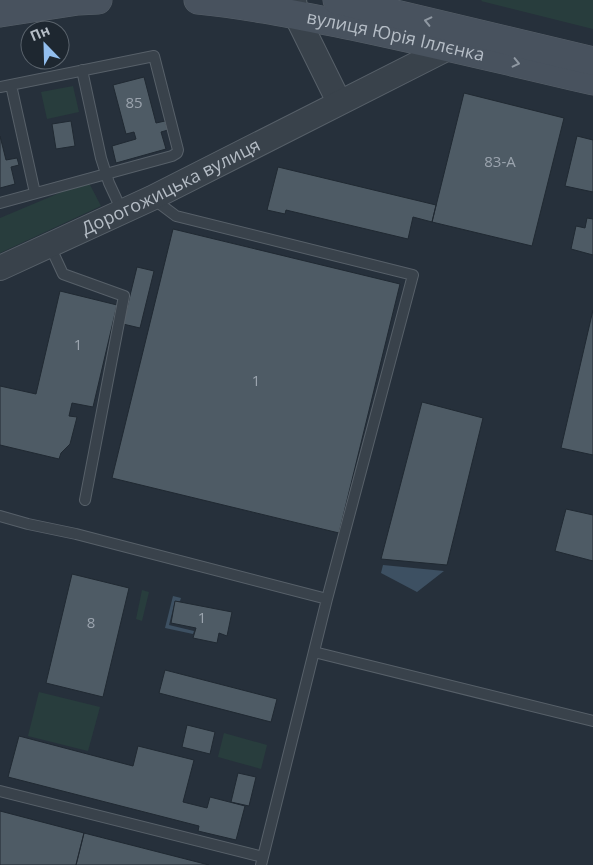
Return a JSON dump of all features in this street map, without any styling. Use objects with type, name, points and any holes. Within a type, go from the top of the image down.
[{"type":"main road","points":[[0,13],[98,0]]},
{"type":"main road","name":"вулиця Юрія Іллєнка","points":[[198,0],[295,7],[593,82]]},
{"type":"main road","name":"вулиця Юрія Іллєнка","points":[[337,0],[593,61]]},
{"type":"street","points":[[295,7],[340,102]]},
{"type":"street","name":"Дорогожицька вулиця","points":[[0,268],[152,198],[451,47],[476,32]]},
{"type":"lane","points":[[0,87],[154,56],[177,147],[177,153],[172,156],[0,203]]},
{"type":"lane","points":[[82,70],[106,173],[122,211]]},
{"type":"lane","points":[[11,85],[35,193]]},
{"type":"lane","points":[[0,791],[262,861],[327,599],[413,275],[176,216],[152,198]]},
{"type":"lane","points":[[50,246],[63,274],[124,296],[84,500]]},
{"type":"lane","points":[[0,516],[327,599]]},
{"type":"lane","points":[[314,652],[593,721]]},
{"type":"green space","points":[[593,0],[593,29],[481,1]]},
{"type":"green space","points":[[73,86],[79,112],[47,119],[41,92]]},
{"type":"green space","points":[[88,181],[101,206],[0,253],[0,218]]},
{"type":"green space","points":[[142,590],[149,592],[142,621],[136,619]]},
{"type":"green space","points":[[39,692],[100,707],[88,751],[28,736]]},
{"type":"green space","points":[[224,733],[267,745],[261,769],[218,757]]},
{"type":"water","points":[[383,565],[444,571],[417,592],[381,573]]},
{"type":"water","points":[[173,596],[181,598],[180,601],[175,601],[169,625],[194,631],[193,634],[165,628]]},
{"type":"building","points":[[144,77],[156,123],[165,121],[168,130],[161,132],[166,149],[116,163],[112,146],[136,139],[134,132],[126,134],[113,85]]},
{"type":"building","points":[[464,93],[564,118],[532,246],[432,222]]},
{"type":"building","points":[[71,121],[75,146],[56,149],[52,124]]},
{"type":"building","points":[[0,136],[6,160],[17,158],[19,165],[11,167],[15,184],[0,188]]},
{"type":"building","points":[[577,136],[593,140],[593,192],[565,186]]},
{"type":"building","points":[[278,167],[436,205],[432,222],[413,217],[408,239],[286,210],[285,214],[267,210]]},
{"type":"building","points":[[587,218],[593,219],[593,255],[571,249],[576,226],[585,228]]},
{"type":"building","points":[[173,229],[400,284],[339,533],[112,478]]},
{"type":"building","points":[[137,267],[154,271],[140,328],[123,324]]},
{"type":"building","points":[[60,291],[117,305],[93,407],[72,403],[69,416],[77,417],[70,444],[61,453],[59,459],[0,445],[0,386],[36,394]]},
{"type":"building","points":[[593,310],[593,455],[561,448]]},
{"type":"building","points":[[422,402],[483,418],[447,565],[381,559]]},
{"type":"building","points":[[566,509],[593,515],[593,561],[555,551]]},
{"type":"building","points":[[72,574],[129,588],[103,697],[46,683]]},
{"type":"building","points":[[175,601],[232,612],[227,636],[219,633],[217,643],[193,638],[196,628],[171,623]]},
{"type":"building","points":[[165,670],[277,699],[271,722],[159,693]]},
{"type":"building","points":[[187,725],[215,732],[210,754],[182,747]]},
{"type":"building","points":[[19,736],[133,766],[138,746],[194,760],[183,802],[207,808],[210,797],[245,806],[236,840],[198,831],[199,826],[8,777]]},
{"type":"building","points":[[238,773],[256,777],[249,806],[231,802]]},
{"type":"building","points":[[0,811],[84,833],[76,865],[0,865]]},
{"type":"building","points":[[84,833],[209,865],[76,865]]}]
